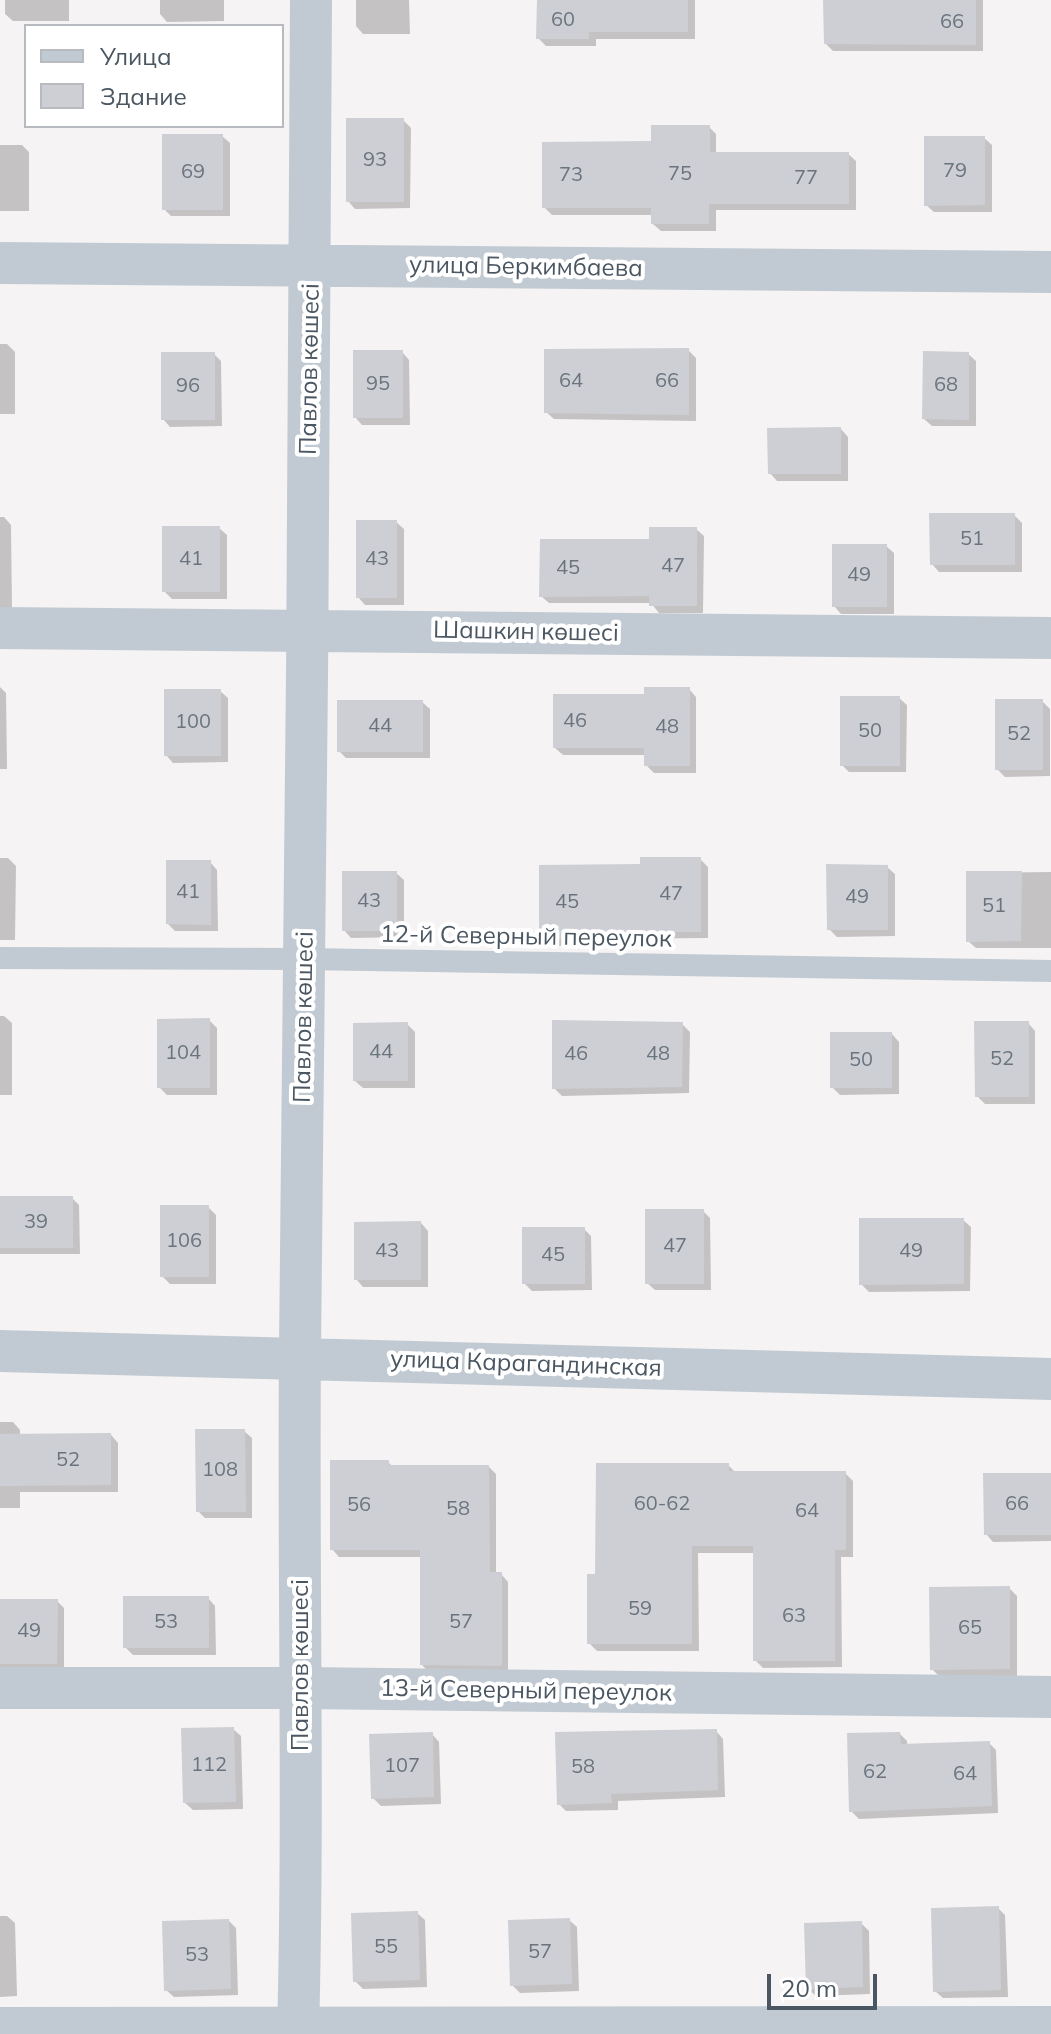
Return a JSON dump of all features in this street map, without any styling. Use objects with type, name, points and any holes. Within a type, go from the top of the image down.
[{"type":"street","name":"Павлов көшесі","points":[[298,2031],[311,0]]},
{"type":"street","name":"улица Беркимбаева","points":[[0,263],[1051,272]]},
{"type":"street","name":"Шашкин көшесі","points":[[0,628],[1051,638]]},
{"type":"street","name":"улица Карагандинская","points":[[0,1351],[1051,1379]]},
{"type":"street","name":"13-й Северный переулок","points":[[0,1688],[302,1688],[1051,1697]]},
{"type":"street","points":[[0,2028],[298,2031],[1051,2027]]},
{"type":"lane","name":"12-й Северный переулок","points":[[0,958],[304,959],[1051,971]]},
{"type":"building","points":[[537,0],[688,0],[688,32],[589,32],[589,39],[536,39]]},
{"type":"building","points":[[823,0],[976,0],[976,45],[824,44]]},
{"type":"building","points":[[346,118],[404,118],[404,202],[346,202]]},
{"type":"building","points":[[651,125],[710,125],[710,152],[849,152],[849,204],[709,204],[709,224],[651,224],[651,208],[542,208],[542,142],[651,141]]},
{"type":"building","points":[[162,134],[223,134],[223,210],[162,210]]},
{"type":"building","points":[[924,136],[985,136],[985,205],[924,206]]},
{"type":"building","points":[[689,348],[689,415],[544,413],[544,349]]},
{"type":"building","points":[[353,350],[403,350],[403,418],[353,418]]},
{"type":"building","points":[[923,351],[969,352],[969,420],[922,419]]},
{"type":"building","points":[[161,352],[215,352],[215,420],[161,420]]},
{"type":"building","points":[[841,427],[841,474],[768,474],[767,428]]},
{"type":"building","points":[[929,513],[1015,513],[1015,565],[930,565]]},
{"type":"building","points":[[356,520],[397,520],[397,598],[356,598]]},
{"type":"building","points":[[162,526],[220,526],[220,592],[162,592]]},
{"type":"building","points":[[649,527],[697,527],[697,606],[649,606],[649,596],[539,597],[540,539],[649,539]]},
{"type":"building","points":[[832,544],[887,544],[887,607],[832,607]]},
{"type":"building","points":[[644,687],[690,687],[690,766],[644,766],[644,748],[553,748],[553,694],[644,694]]},
{"type":"building","points":[[164,689],[221,689],[221,756],[164,756]]},
{"type":"building","points":[[840,696],[900,696],[900,766],[840,766]]},
{"type":"building","points":[[995,699],[1043,699],[1043,770],[995,770]]},
{"type":"building","points":[[337,700],[423,700],[423,752],[337,752]]},
{"type":"building","points":[[640,857],[701,857],[701,932],[595,932],[595,939],[539,939],[539,865],[640,864]]},
{"type":"building","points":[[166,860],[211,860],[211,925],[166,924]]},
{"type":"building","points":[[826,864],[888,865],[888,930],[827,930]]},
{"type":"building","points":[[342,871],[397,871],[397,931],[342,931]]},
{"type":"building","points":[[966,871],[1022,871],[1021,941],[966,942]]},
{"type":"building","points":[[210,1018],[210,1088],[157,1088],[157,1019]]},
{"type":"building","points":[[552,1020],[683,1022],[682,1087],[552,1089]]},
{"type":"building","points":[[974,1021],[1029,1021],[1029,1097],[975,1097]]},
{"type":"building","points":[[408,1022],[408,1081],[353,1081],[353,1023]]},
{"type":"building","points":[[830,1032],[892,1032],[892,1088],[830,1088]]},
{"type":"building","points":[[0,1196],[73,1196],[73,1248],[0,1248]]},
{"type":"building","points":[[160,1205],[209,1205],[209,1277],[160,1277]]},
{"type":"building","points":[[645,1209],[704,1209],[704,1284],[645,1284]]},
{"type":"building","points":[[859,1218],[964,1218],[964,1284],[859,1285]]},
{"type":"building","points":[[421,1221],[421,1280],[354,1280],[354,1222]]},
{"type":"building","points":[[522,1227],[585,1227],[585,1284],[522,1284]]},
{"type":"building","points":[[195,1429],[245,1429],[246,1512],[196,1512]]},
{"type":"building","points":[[111,1433],[111,1485],[0,1486],[0,1434]]},
{"type":"building","points":[[330,1460],[389,1460],[389,1465],[489,1465],[490,1572],[502,1572],[502,1666],[420,1665],[420,1550],[330,1550]]},
{"type":"building","points":[[596,1463],[729,1463],[729,1471],[846,1471],[846,1550],[835,1550],[835,1661],[753,1661],[753,1546],[692,1546],[692,1644],[587,1644],[587,1574],[595,1574]]},
{"type":"building","points":[[983,1473],[1051,1473],[1051,1535],[984,1535]]},
{"type":"building","points":[[1010,1586],[1010,1669],[930,1670],[929,1587]]},
{"type":"building","points":[[123,1596],[209,1596],[209,1648],[123,1648]]},
{"type":"building","points":[[0,1599],[58,1599],[57,1664],[0,1664]]},
{"type":"building","points":[[234,1727],[236,1802],[183,1803],[181,1728]]},
{"type":"building","points":[[717,1729],[718,1790],[611,1794],[612,1803],[557,1805],[555,1732]]},
{"type":"building","points":[[433,1732],[434,1797],[371,1799],[369,1734]]},
{"type":"building","points":[[900,1732],[901,1744],[990,1741],[992,1806],[849,1812],[847,1733]]},
{"type":"building","points":[[999,1906],[1001,1990],[933,1992],[931,1908]]},
{"type":"building","points":[[418,1911],[420,1980],[353,1982],[351,1913]]},
{"type":"building","points":[[570,1918],[572,1984],[510,1986],[508,1920]]},
{"type":"building","points":[[229,1919],[231,1989],[164,1991],[162,1921]]},
{"type":"building","points":[[862,1921],[863,1987],[806,1989],[804,1923]]}]
